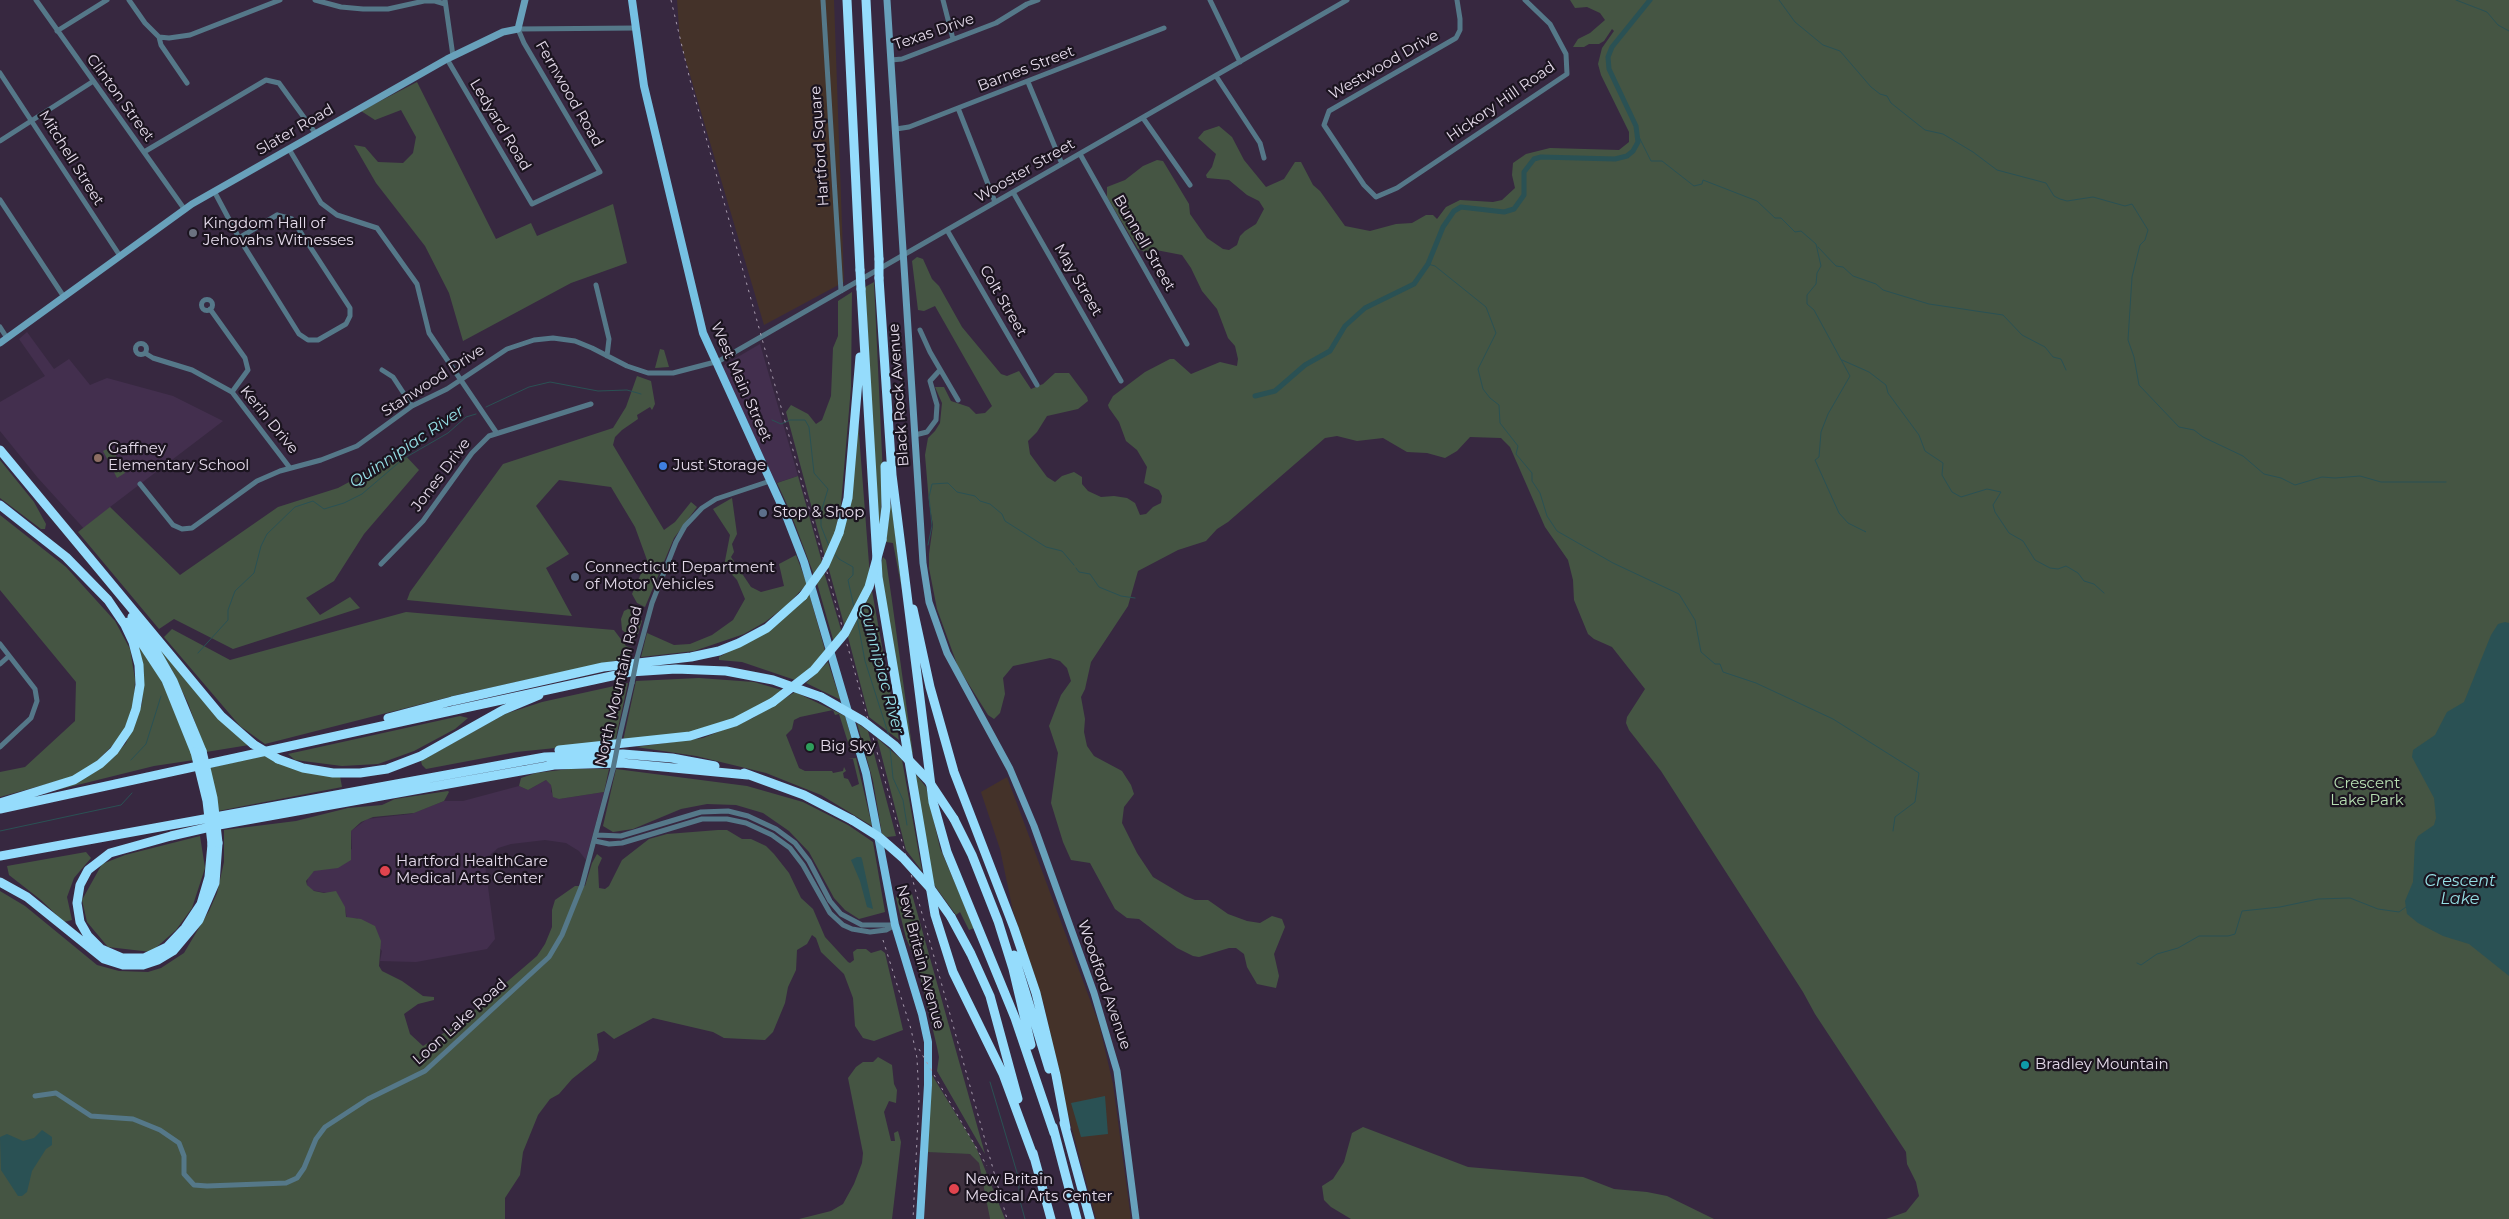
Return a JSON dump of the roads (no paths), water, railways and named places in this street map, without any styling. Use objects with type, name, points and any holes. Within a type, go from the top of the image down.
[{"type":"highway","points":[[847,0],[862,312],[878,578],[935,915],[950,965],[1003,1074],[1034,1158]]},
{"type":"highway","points":[[866,0],[889,447],[928,774],[936,819],[951,863],[1016,1018],[1054,1133]]},
{"type":"highway","points":[[354,731],[380,720],[440,704],[594,669],[691,657],[719,651],[762,631],[782,616],[803,596],[825,564],[839,533],[848,498],[862,312]]},
{"type":"highway","points":[[476,768],[493,760],[526,754],[690,736],[734,722],[773,702],[814,670],[845,633],[866,596],[882,540],[886,494],[881,386],[883,353]]},
{"type":"highway","points":[[0,450],[96,568],[107,578],[225,721],[253,744],[278,759],[303,768],[333,773],[360,773],[387,768],[421,756],[503,710],[560,686]]},
{"type":"highway","points":[[0,505],[66,557],[133,628],[162,673],[198,752]]},
{"type":"highway","points":[[898,524],[922,651],[937,716],[963,798],[1030,972],[1053,1060],[1066,1128]]},
{"type":"highway","points":[[0,882],[27,898],[104,959],[123,965],[143,965],[158,960],[173,951],[199,920],[215,883],[213,798],[183,702],[163,662],[143,631],[102,579],[96,568]]},
{"type":"highway","points":[[0,803],[69,781],[89,772],[114,751],[129,729],[139,696],[138,665],[129,633],[108,600]]},
{"type":"highway","points":[[0,809],[630,672],[702,669],[767,678],[821,697],[858,718],[894,745],[928,780],[954,819],[999,913],[1015,956],[1066,1128],[1090,1219]]},
{"type":"highway","points":[[0,856],[476,768],[558,756],[623,754],[686,760],[748,774],[804,795],[852,820],[879,837],[903,858],[931,889],[951,917],[972,954],[990,996],[1051,1219]]},
{"type":"highway","points":[[215,843],[209,877],[201,904],[185,928],[167,947],[144,958],[122,958],[101,949],[88,936],[80,922],[77,903],[80,885],[88,870],[110,853],[171,836],[554,765],[629,763],[748,774]]},
{"type":"highway","points":[[983,883],[1012,969],[1077,1219]]},
{"type":"main road","name":"West Main Street","points":[[632,0],[641,74],[698,314],[715,362],[795,537],[813,588],[849,710],[870,794]]},
{"type":"main road","name":"New Britain Avenue","points":[[870,794],[895,926],[922,1014],[928,1042],[928,1085],[920,1219]]},
{"type":"street","name":"Clinton Street","points":[[36,0],[92,82],[185,210]]},
{"type":"street","points":[[57,31],[107,0]]},
{"type":"street","points":[[129,0],[145,23],[159,37],[161,45],[187,83]]},
{"type":"street","points":[[159,37],[190,36],[280,0]]},
{"type":"street","points":[[316,0],[341,6],[388,9],[425,0],[445,2],[450,58]]},
{"type":"street","points":[[518,29],[526,0]]},
{"type":"street","name":"Hartford Square","points":[[823,0],[841,291]]},
{"type":"street","name":"Black Rock Avenue","points":[[887,0],[923,563],[934,619],[958,676],[1010,769]]},
{"type":"street","points":[[943,0],[953,39]]},
{"type":"street","name":"Texas Drive","points":[[891,60],[902,59],[996,23],[1025,2],[1038,0]]},
{"type":"street","points":[[1210,0],[1240,62]]},
{"type":"street","name":"Wooster Street","points":[[715,362],[1347,0]]},
{"type":"street","name":"Westwood Drive","points":[[1376,197],[1364,186],[1324,125],[1329,111],[1456,38],[1460,30],[1457,0]]},
{"type":"street","name":"Hickory Hill Road","points":[[1376,197],[1397,188],[1567,74],[1566,54],[1550,24],[1525,0]]},
{"type":"street","name":"Slater Road","points":[[0,342],[185,210],[450,58],[503,32],[518,29],[636,28]]},
{"type":"street","name":"Barnes Street","points":[[896,129],[909,127],[1164,28]]},
{"type":"street","name":"Fernwood Road","points":[[518,29],[524,43],[600,172],[532,204]]},
{"type":"street","name":"Ledyard Road","points":[[450,58],[532,204]]},
{"type":"street","name":"Mitchell Street","points":[[0,73],[120,256]]},
{"type":"street","points":[[1216,76],[1260,142],[1264,158]]},
{"type":"street","points":[[144,152],[266,80],[279,83],[316,134]]},
{"type":"street","points":[[0,142],[92,82]]},
{"type":"street","points":[[1028,82],[1062,164]]},
{"type":"street","points":[[958,108],[995,202]]},
{"type":"street","points":[[1143,118],[1190,185]]},
{"type":"street","points":[[289,149],[322,203],[336,215],[377,228],[417,284],[429,333],[496,432]]},
{"type":"street","name":"Bunnell Street","points":[[1080,154],[1187,344]]},
{"type":"street","points":[[214,192],[240,238],[300,334],[308,340],[318,340],[346,324],[350,316],[350,308],[292,219],[277,216],[240,238]]},
{"type":"street","name":"May Street","points":[[1013,192],[1121,381]]},
{"type":"street","points":[[0,200],[64,297]]},
{"type":"street","name":"Colt Street","points":[[947,230],[1037,385]]},
{"type":"street","points":[[596,285],[608,339],[607,356]]},
{"type":"street","points":[[210,310],[245,358],[248,370],[232,392]]},
{"type":"street","points":[[0,327],[8,338]]},
{"type":"street","points":[[920,330],[940,370],[958,400]]},
{"type":"street","name":"Stanwood Drive","points":[[140,484],[173,525],[188,529],[197,525],[250,485],[290,468],[357,446],[412,406],[460,380],[507,349],[534,340],[568,340],[583,344],[634,369],[655,374],[673,373],[715,362]]},
{"type":"street","name":"Kerin Drive","points":[[145,353],[153,358],[192,370],[232,392],[290,468]]},
{"type":"street","points":[[382,370],[393,377],[412,406]]},
{"type":"street","points":[[915,435],[927,432],[936,420],[937,405],[930,381],[940,370]]},
{"type":"street","name":"Jones Drive","points":[[382,564],[428,516],[478,446],[496,432],[591,404]]},
{"type":"street","name":"North Mountain Road","points":[[596,838],[637,658],[652,603],[676,542],[685,526],[702,508],[716,499],[770,481]]},
{"type":"street","points":[[0,644],[35,689],[37,701],[31,718],[0,747]]},
{"type":"street","points":[[0,664],[9,656]]},
{"type":"street","name":"Woodford Avenue","points":[[1010,769],[1034,826],[1084,965],[1113,1053],[1136,1219]]},
{"type":"street","points":[[596,838],[621,836],[701,812],[728,811],[748,816],[776,829],[795,843],[809,861],[830,901],[841,914],[862,925],[895,926]]},
{"type":"street","name":"Loon Lake Road","points":[[35,1096],[56,1093],[91,1116],[132,1119],[160,1130],[179,1143],[184,1156],[184,1174],[194,1185],[207,1186],[291,1181],[301,1174],[316,1139],[325,1127],[368,1099],[424,1071],[549,957],[568,923],[596,838]]},
{"type":"water","name":"Crescent Lake","points":[[2509,623],[2509,976],[2469,944],[2443,936],[2418,923],[2407,914],[2405,901],[2413,882],[2415,842],[2418,836],[2434,825],[2436,818],[2434,798],[2412,757],[2413,750],[2435,735],[2447,712],[2464,702],[2491,635],[2498,624]]},
{"type":"water","points":[[857,857],[862,859],[873,909],[867,907],[860,881],[851,860]]},
{"type":"water","points":[[1105,1096],[1108,1134],[1081,1137],[1071,1103]]},
{"type":"water","points":[[42,1130],[52,1137],[52,1145],[46,1149],[32,1171],[27,1192],[22,1196],[18,1196],[1,1170],[0,1137],[7,1134],[23,1141],[34,1138]]},
{"type":"waterway","points":[[1255,396],[1275,391],[1305,365],[1330,351],[1345,326],[1365,308],[1414,284],[1428,264],[1443,227],[1454,211],[1461,207],[1504,212],[1514,209],[1524,195],[1524,172],[1534,159],[1541,157],[1615,159],[1627,156],[1633,151],[1638,142],[1636,126],[1609,69],[1608,57],[1612,47],[1650,0]]},
{"type":"waterway","points":[[1779,0],[1795,22],[1823,45],[1840,51],[1871,87],[1880,94],[1887,96],[1891,103],[1925,130],[1943,134],[1973,152],[1997,170],[2046,183],[2054,196],[2060,199],[2067,201],[2093,197],[2125,206],[2132,204],[2148,230],[2145,240],[2140,245],[2132,277],[2128,340],[2134,357],[2139,385],[2179,427],[2194,430],[2203,437],[2243,456],[2264,474],[2281,478],[2295,485],[2322,477],[2360,476],[2381,482],[2446,482]]},
{"type":"waterway","points":[[2456,0],[2487,12],[2498,25],[2509,31]]},
{"type":"waterway","points":[[1638,135],[1651,161],[1662,161],[1694,186],[1702,184],[1703,180],[1757,201],[1775,218],[1781,218],[1795,232],[1801,231],[1816,244],[1821,266],[1817,273],[1816,284],[1807,295],[1807,304],[1814,310],[1850,376],[1828,414],[1821,432],[1819,457],[1815,460],[1839,513],[1848,523],[1865,531]]},
{"type":"waterway","points":[[1818,247],[1836,266],[1843,267],[1853,276],[1876,284],[1883,290],[1929,304],[2003,315],[2022,335],[2045,347],[2053,357],[2061,359],[2066,370]]},
{"type":"waterway","points":[[1428,264],[1435,266],[1486,307],[1496,333],[1478,369],[1483,389],[1499,405],[1500,423],[1518,446],[1516,454],[1532,473],[1532,481],[1540,493],[1547,516],[1557,531],[1613,563],[1679,594],[1695,620],[1701,652],[1715,664],[1720,664],[1723,672],[1756,683],[1833,719],[1919,773],[1915,802],[1895,817],[1893,831]]},
{"type":"waterway","points":[[1842,360],[1869,372],[1886,385],[1888,393],[1919,435],[1925,451],[1943,463],[1942,475],[1952,492],[1961,497],[1987,489],[2001,492],[1993,505],[1995,512],[2009,533],[2023,541],[2035,560],[2050,568],[2058,569],[2066,566],[2078,573],[2084,581],[2094,584],[2104,593]]},
{"type":"waterway","name":"Quinnipiac River","points":[[486,407],[529,387],[550,382],[598,391],[627,390],[641,394]]},
{"type":"waterway","name":"Quinnipiac River","points":[[198,653],[228,620],[228,610],[235,591],[254,573],[261,546],[267,534],[295,507],[313,501],[324,509],[344,503],[362,494],[403,459],[448,433],[466,417],[476,414]]},
{"type":"waterway","name":"Quinnipiac River","points":[[772,420],[781,424],[790,420],[805,420],[809,427],[814,473],[828,489],[821,512],[821,526],[829,546]]},
{"type":"waterway","points":[[928,545],[932,526],[929,497],[932,484],[948,483],[957,492],[975,496],[980,501],[990,504],[1002,514],[1005,521],[1046,547],[1062,551],[1074,565]]},
{"type":"waterway","name":"Quinnipiac River","points":[[834,553],[839,559],[853,567],[853,575],[848,580],[854,607]]},
{"type":"waterway","points":[[1076,568],[1079,572],[1090,574],[1099,587],[1121,596],[1135,598]]},
{"type":"waterway","name":"Quinnipiac River","points":[[857,618],[865,661],[889,736]]},
{"type":"waterway","name":"Quinnipiac River","points":[[131,760],[146,744],[161,696]]},
{"type":"waterway","name":"Quinnipiac River","points":[[890,748],[893,778],[903,800],[907,825]]},
{"type":"waterway","name":"Quinnipiac River","points":[[0,831],[121,805],[132,793]]},
{"type":"waterway","points":[[2137,963],[2141,965],[2157,954],[2178,948],[2199,936],[2228,936],[2235,934],[2242,911],[2280,907],[2318,899],[2350,898],[2378,909],[2399,912],[2406,907]]},
{"type":"waterway","name":"Quinnipiac River","points":[[990,1082],[1018,1176],[1020,1201],[1025,1219]]},
{"type":"railway","points":[[671,0],[690,80],[1007,1219]]},
{"type":"railway","points":[[883,940],[911,1029],[917,1058],[919,1100],[913,1219]]},
{"type":"railway","points":[[919,1049],[987,1166]]},
{"type":"place","name":"Kingdom Hall of Jehovahs Witnesses","points":[[193,233]]},
{"type":"place","name":"Gaffney Elementary School","points":[[98,458]]},
{"type":"place","name":"Just Storage","points":[[663,466]]},
{"type":"place","name":"Stop & Shop","points":[[763,513]]},
{"type":"place","name":"Connecticut Department of Motor Vehicles","points":[[575,577]]},
{"type":"place","name":"Big Sky","points":[[810,747]]},
{"type":"place","name":"Hartford HealthCare Medical Arts Center","points":[[385,871]]},
{"type":"place","name":"Bradley Mountain","points":[[2025,1065]]},
{"type":"place","name":"New Britain Medical Arts Center","points":[[954,1189]]},
{"type":"park label","name":"Crescent Lake Park","points":[[2367,792]]}]
